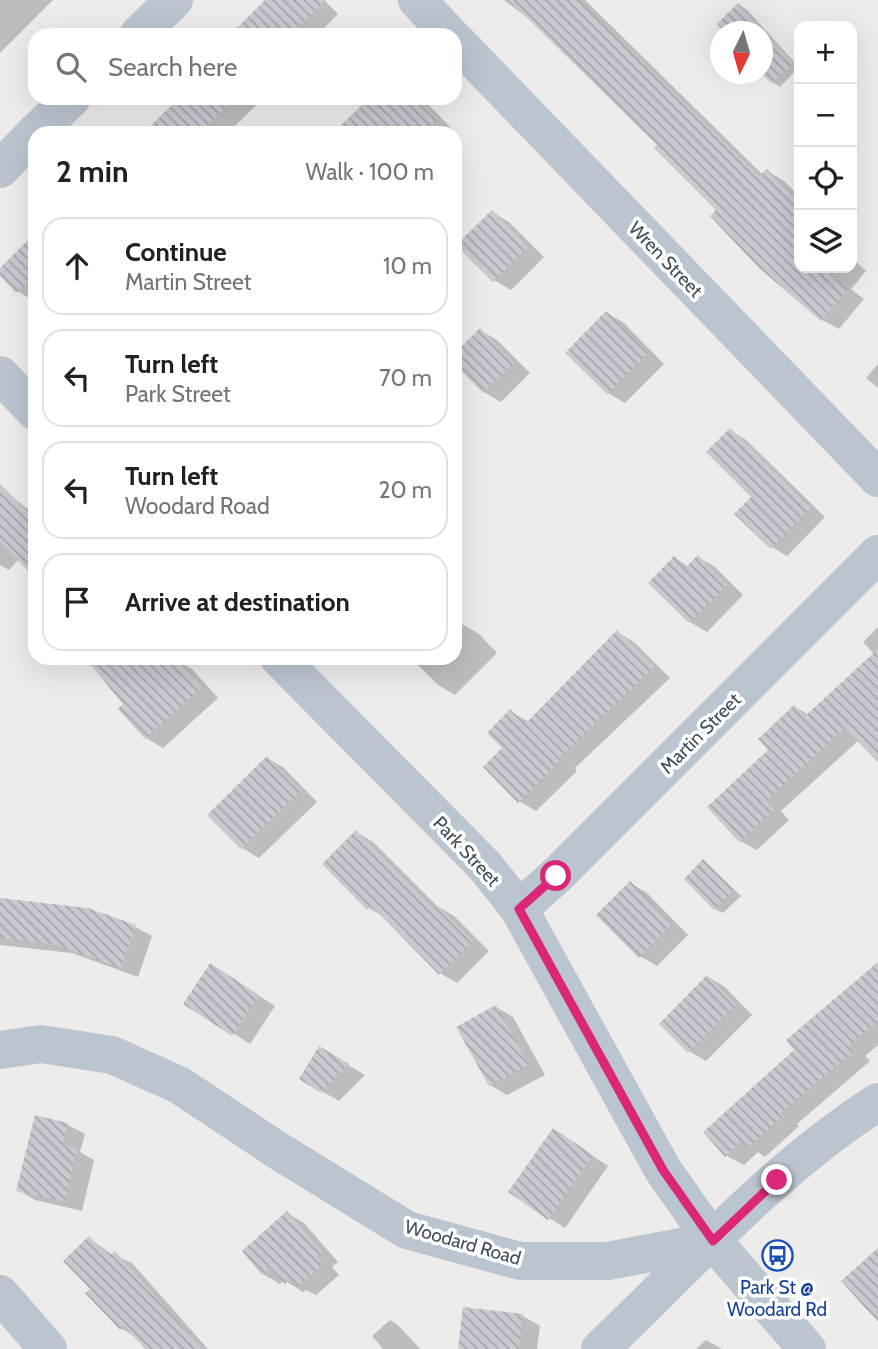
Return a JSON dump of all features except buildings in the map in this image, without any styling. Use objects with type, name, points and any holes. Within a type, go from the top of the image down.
[{"type":"street","points":[[145,28],[174,0]]},
{"type":"street","points":[[417,0],[443,28]]},
{"type":"street","name":"Wren Street","points":[[462,47],[878,478]]},
{"type":"street","points":[[42,126],[65,105]]},
{"type":"street","points":[[0,169],[28,140]]},
{"type":"street","points":[[0,375],[28,404]]},
{"type":"street","name":"Martin Street","points":[[519,909],[556,876],[878,554]]},
{"type":"street","name":"Park Street","points":[[286,665],[485,866],[519,909],[663,1170],[713,1241],[807,1349]]},
{"type":"street","name":"Woodard Road","points":[[0,1050],[41,1044],[112,1055],[179,1085],[407,1230],[520,1261],[608,1261],[713,1241]]},
{"type":"street","points":[[600,1349],[777,1180],[853,1118],[878,1102]]},
{"type":"street","points":[[0,1294],[48,1349]]},
{"type":"place","name":"Park St @ Woodard Rd","points":[[777,1256]]},
{"type":"route","points":[[556,876],[519,909],[634,1120],[689,1210],[713,1241],[777,1180]]}]
